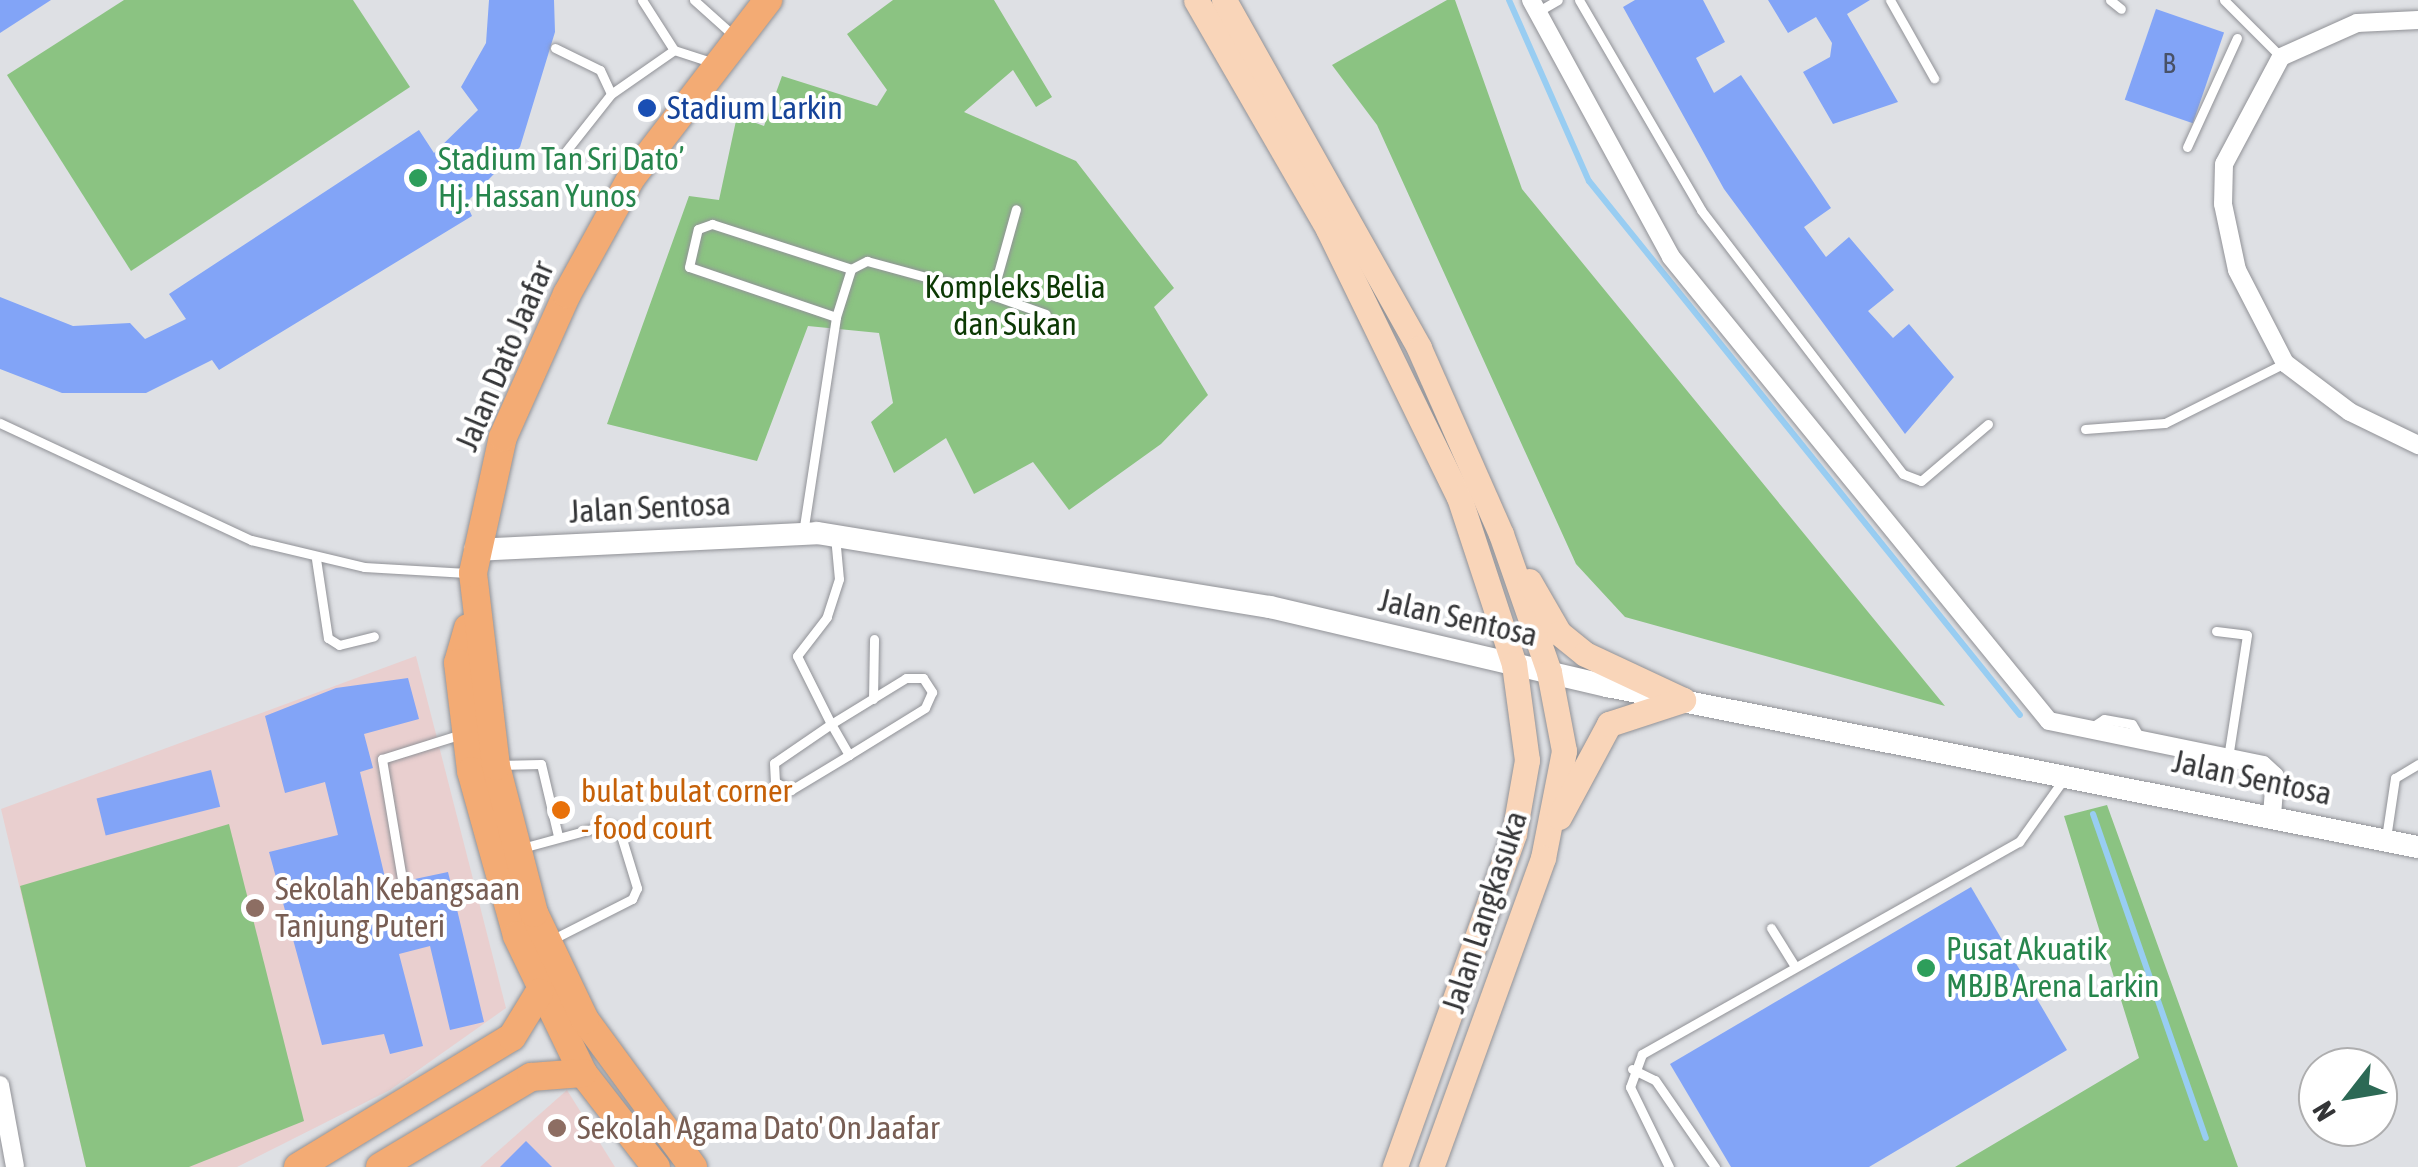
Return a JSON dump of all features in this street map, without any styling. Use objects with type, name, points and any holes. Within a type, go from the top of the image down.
[{"type":"main road","name":"Jalan Dato Jaafar","points":[[693,1167],[628,1088],[546,942],[514,851],[496,766],[472,616],[474,562],[503,437],[566,294],[631,178],[768,0]]},
{"type":"main road","points":[[1196,0],[1328,229],[1459,496],[1514,664],[1527,760],[1514,834],[1395,1167]]},
{"type":"main road","points":[[1224,0],[1420,348],[1501,534],[1560,633],[1684,700]]},
{"type":"main road","name":"Jalan Langkasuka","points":[[1431,1167],[1549,835],[1564,751],[1549,672],[1501,534]]},
{"type":"main road","name":"Jalan Dato Jaafar","points":[[472,616],[458,663],[465,733],[504,896],[539,992],[583,1073],[656,1167]]},
{"type":"main road","points":[[1549,835],[1609,724],[1684,700]]},
{"type":"main road","points":[[298,1167],[512,1037],[539,992]]},
{"type":"main road","points":[[380,1167],[531,1078],[583,1073]]},
{"type":"street","points":[[1534,6],[1671,257],[2048,721],[2089,734],[2228,758],[2275,776],[2272,816]]},
{"type":"street","points":[[2418,20],[2357,23],[2282,56],[2224,164],[2224,204],[2236,270],[2285,362],[2350,412],[2418,445]]},
{"type":"street","name":"Jalan Sentosa","points":[[474,562],[803,532],[835,536],[1270,608],[1549,672],[2067,773],[2418,847]]},
{"type":"street","points":[[0,1084],[15,1167]]},
{"type":"lane","points":[[642,0],[674,50],[716,66]]},
{"type":"lane","points":[[694,0],[737,38]]},
{"type":"lane","points":[[1534,6],[1558,0]]},
{"type":"lane","points":[[1579,0],[1701,210],[1903,474],[1921,481],[1988,424]]},
{"type":"lane","points":[[1890,0],[1934,78]]},
{"type":"lane","points":[[2110,0],[2121,9]]},
{"type":"lane","points":[[2224,0],[2282,56]]},
{"type":"lane","points":[[2186,147],[2238,38]]},
{"type":"lane","points":[[555,48],[600,70],[611,94]]},
{"type":"lane","points":[[566,151],[611,94],[674,50]]},
{"type":"lane","points":[[992,295],[1016,209]]},
{"type":"lane","points":[[836,317],[696,275],[689,267],[698,229],[712,224],[792,244],[851,269]]},
{"type":"lane","points":[[803,532],[836,317],[851,269],[867,261],[1046,314]]},
{"type":"lane","points":[[2085,429],[2166,423],[2285,362]]},
{"type":"lane","points":[[0,422],[251,540],[316,559],[474,562]]},
{"type":"lane","points":[[835,536],[839,579],[826,617],[796,656],[849,755]]},
{"type":"lane","points":[[316,559],[328,638],[338,645],[374,636]]},
{"type":"lane","points":[[2216,631],[2247,635],[2228,758]]},
{"type":"lane","points":[[873,699],[874,639]]},
{"type":"lane","points":[[912,676],[932,692],[926,708],[790,790],[774,782],[774,763],[831,724],[912,676]]},
{"type":"lane","points":[[403,885],[382,758],[465,733]]},
{"type":"lane","points":[[496,766],[541,764],[558,836]]},
{"type":"lane","points":[[2386,840],[2395,778],[2418,764]]},
{"type":"lane","points":[[1632,1068],[1794,965],[2019,842],[2067,773]]},
{"type":"lane","points":[[514,851],[558,836],[614,825],[637,888],[624,906],[546,942]]},
{"type":"lane","points":[[1771,928],[1794,965]]},
{"type":"lane","points":[[1632,1068],[1638,1111],[1669,1167]]},
{"type":"lane","points":[[1632,1068],[1656,1080],[1714,1167]]},
{"type":"shaded area","name":"Sekolah Kebangsaan Tanjung Puteri","points":[[416,656],[506,1008],[390,1090],[237,1167],[86,1167],[1,809]]},
{"type":"shaded area","name":"Sekolah Agama Dato' On Jaafar","points":[[567,1090],[615,1167],[480,1167]]},
{"type":"green space","points":[[124,0],[353,0],[410,87],[131,271],[7,75]]},
{"type":"green space","name":"Kompleks Belia dan Sukan","points":[[893,0],[994,0],[1052,97],[1036,107],[1013,70],[964,112],[1076,161],[1174,288],[1154,307],[1208,395],[1161,444],[1069,510],[1033,462],[974,494],[946,438],[894,473],[871,422],[893,403],[879,333],[808,326],[757,461],[607,424],[689,196],[719,200],[737,116],[764,126],[782,76],[877,106],[887,90],[847,34]]},
{"type":"green space","points":[[1447,0],[1455,0],[1522,189],[1945,706],[1625,617],[1576,564],[1377,125],[1332,65]]},
{"type":"green space","points":[[2107,805],[2238,1167],[1955,1167],[2139,1058],[2064,816]]},
{"type":"green space","points":[[229,824],[304,1121],[189,1167],[86,1167],[20,886]]},
{"type":"building","points":[[0,0],[51,0],[0,33]]},
{"type":"building","name":"Stadium Tan Sri Dato’ Hj. Hassan Yunos","points":[[489,0],[554,0],[555,32],[520,147],[466,203],[472,216],[219,370],[212,360],[146,393],[62,393],[0,369],[0,297],[73,326],[130,323],[145,339],[186,319],[169,294],[419,130],[434,153],[478,110],[461,87],[486,43]]},
{"type":"building","points":[[1635,0],[1703,0],[1725,42],[1696,58],[1714,93],[1741,75],[1831,208],[1804,227],[1826,257],[1849,237],[1894,290],[1868,311],[1893,338],[1909,324],[1954,377],[1905,434],[1724,189],[1623,7]]},
{"type":"building","points":[[1768,0],[1870,0],[1847,14],[1898,102],[1833,124],[1803,72],[1830,57],[1832,43],[1816,17],[1788,33]]},
{"type":"building","points":[[2156,9],[2224,32],[2193,123],[2125,100]]},
{"type":"building","points":[[408,678],[419,719],[364,734],[373,768],[360,772],[387,886],[405,893],[410,880],[448,872],[484,1022],[450,1030],[430,946],[399,954],[423,1046],[390,1054],[384,1034],[322,1045],[269,852],[338,835],[325,782],[285,793],[265,716],[336,688]]},
{"type":"building","points":[[211,770],[220,807],[106,835],[97,799]]},
{"type":"building","name":"Pusat Akuatik MBJB Arena Larkin","points":[[1971,887],[2067,1050],[1869,1167],[1731,1167],[1670,1064]]},
{"type":"building","points":[[526,1141],[552,1167],[500,1167]]},
{"type":"waterway","points":[[1509,0],[1589,181],[2020,715]]},
{"type":"waterway","points":[[2093,814],[2206,1138]]},
{"type":"place","name":"Stadium Larkin","points":[[647,108]]},
{"type":"place","name":"Stadium Tan Sri Dato’ Hj. Hassan Yunos","points":[[418,178]]},
{"type":"place","name":"bulat bulat corner - food court","points":[[561,810]]},
{"type":"place","name":"Sekolah Kebangsaan Tanjung Puteri","points":[[255,908]]},
{"type":"place","name":"Pusat Akuatik MBJB Arena Larkin","points":[[1926,968]]},
{"type":"place","name":"Sekolah Agama Dato' On Jaafar","points":[[557,1128]]}]
